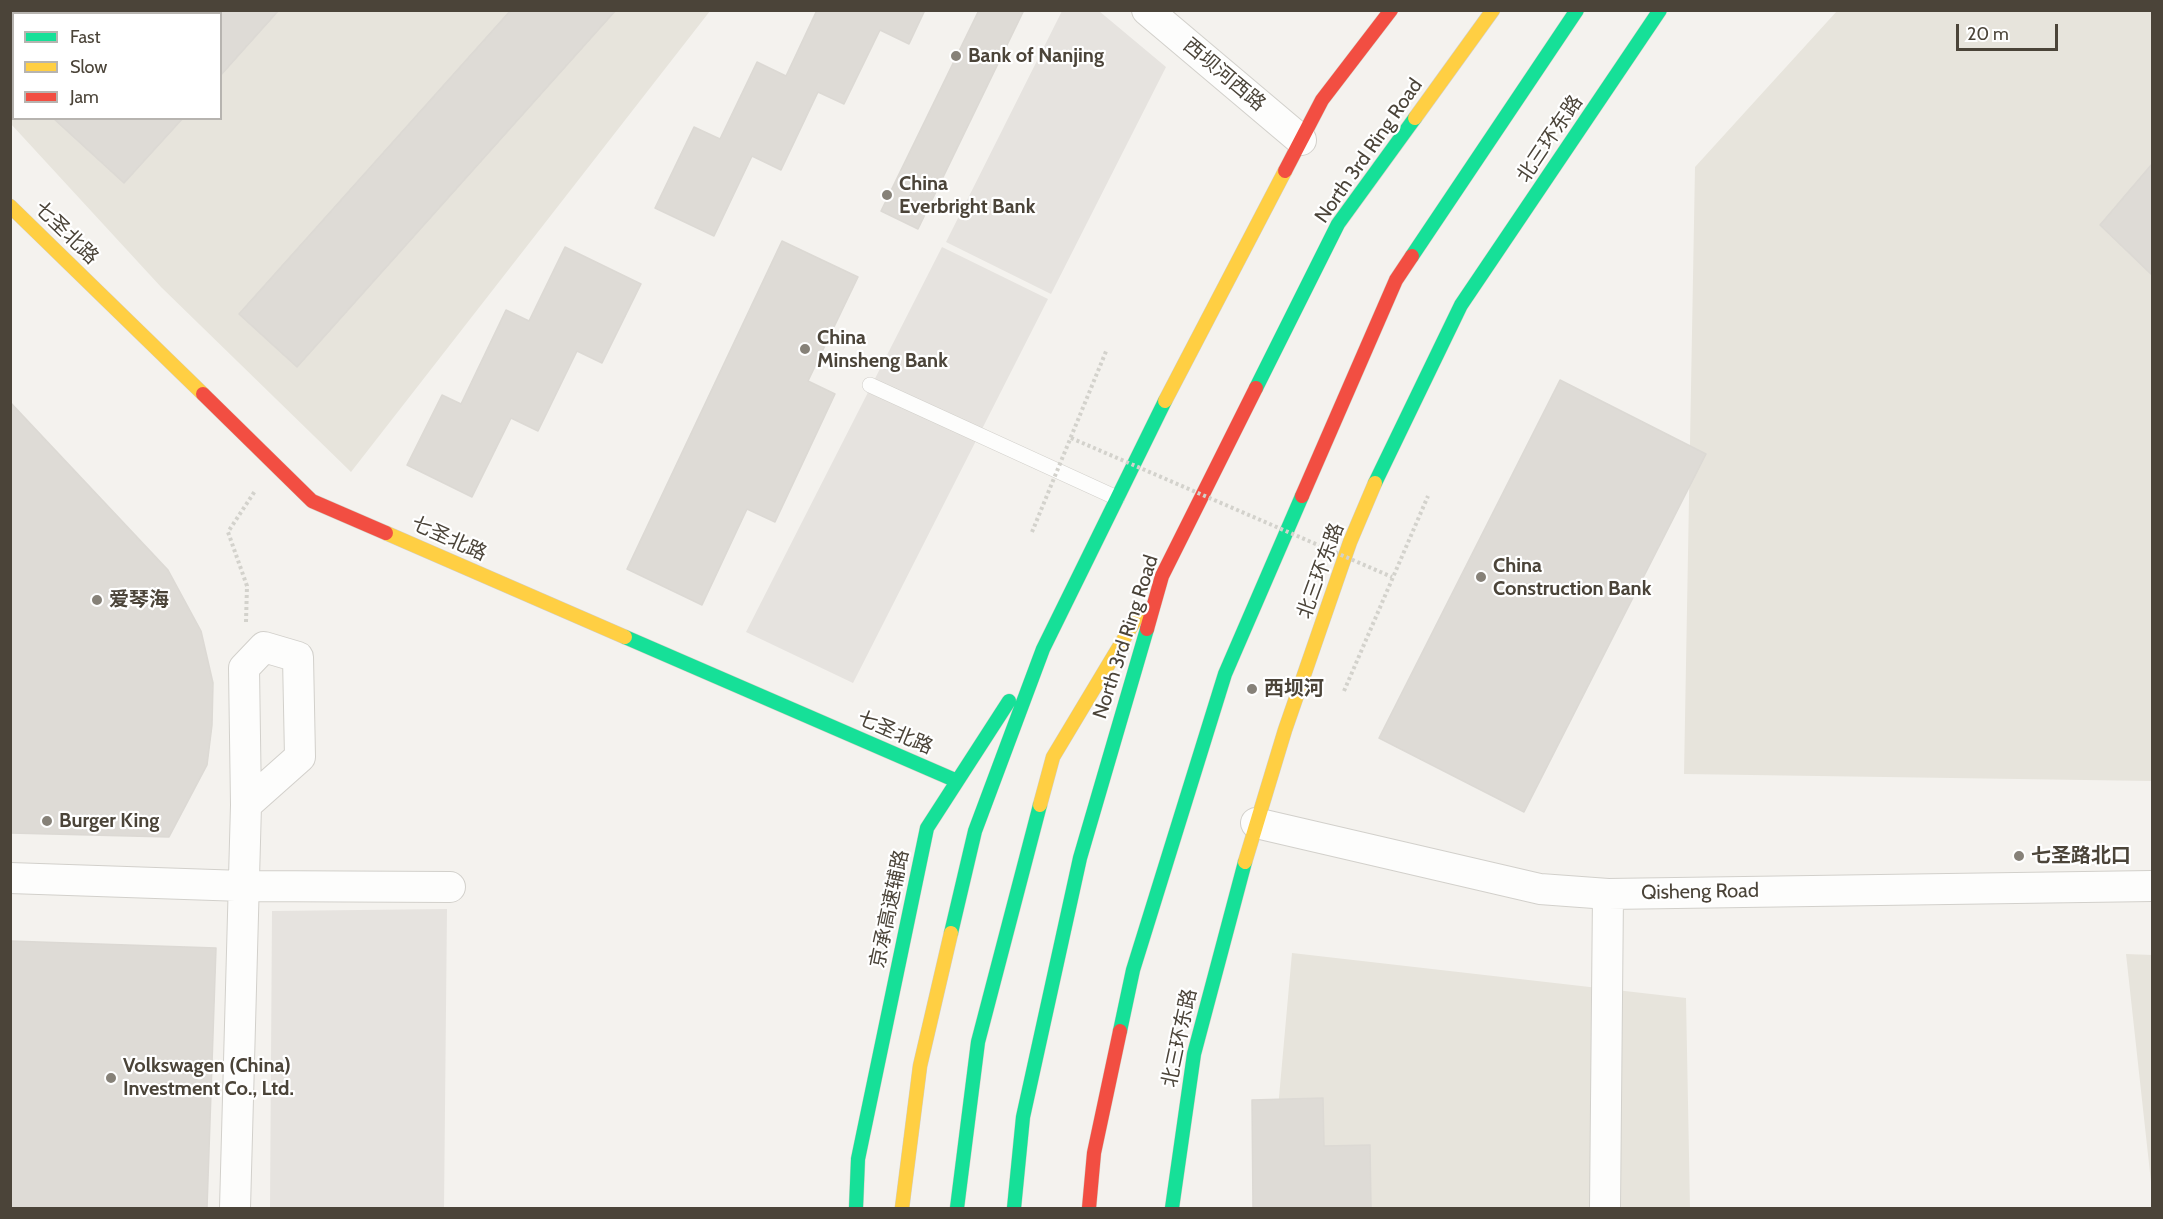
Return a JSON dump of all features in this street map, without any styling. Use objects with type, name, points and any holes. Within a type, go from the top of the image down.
[{"type":"main road","points":[[902,1209],[921,1066],[975,831],[1043,649],[1180,370],[1322,100],[1391,10]]},
{"type":"main road","name":"North 3rd Ring Road","points":[[1014,1209],[1023,1117],[1080,858],[1161,576],[1338,224],[1493,10]]},
{"type":"main road","points":[[1089,1209],[1094,1153],[1133,970],[1225,674],[1396,280],[1577,10]]},
{"type":"main road","name":"北三环东路","points":[[1172,1209],[1194,1053],[1256,823],[1350,542],[1389,452],[1461,305],[1660,10]]},
{"type":"main road","name":"七圣北路","points":[[10,206],[312,501],[957,781]]},
{"type":"main road","points":[[957,1209],[978,1042],[1053,757],[1161,576]]},
{"type":"main road","name":"京承高速辅路","points":[[856,1209],[858,1159],[927,828],[1043,649]]},
{"type":"street","name":"西坝河西路","points":[[1147,10],[1301,140]]},
{"type":"street","points":[[235,1209],[246,805],[244,668],[264,647],[298,657],[300,757],[246,805]]},
{"type":"street","name":"Qisheng Road","points":[[1256,823],[1540,889],[1608,894],[2152,886]]},
{"type":"street","points":[[10,878],[243,886],[450,887]]},
{"type":"street","points":[[1605,1209],[1608,894]]},
{"type":"lane","points":[[870,384],[1117,498]]},
{"type":"path","points":[[1032,532],[1107,349]]},
{"type":"path","points":[[1071,438],[1392,577]]},
{"type":"path","points":[[244,668],[247,586],[228,532],[273,462]]},
{"type":"path","points":[[1344,691],[1428,496]]},
{"type":"shaded area","points":[[11,11],[710,11],[351,472],[161,287],[11,124]]},
{"type":"shaded area","points":[[1062,11],[1099,11],[1166,67],[1051,294],[946,242]]},
{"type":"shaded area","points":[[1837,11],[2152,11],[2152,781],[1684,774],[1695,167]]},
{"type":"shaded area","points":[[942,247],[1048,299],[853,683],[746,632]]},
{"type":"shaded area","points":[[447,909],[444,1208],[270,1208],[272,911]]},
{"type":"shaded area","points":[[1292,953],[1686,998],[1690,1208],[1269,1208]]},
{"type":"shaded area","points":[[2126,954],[2152,955],[2152,1191]]},
{"type":"building","points":[[133,10],[279,10],[222,74],[222,12],[132,12]]},
{"type":"building","points":[[511,10],[616,10],[297,367],[239,314]]},
{"type":"building","points":[[817,10],[925,10],[909,44],[880,30],[844,104],[818,92],[781,170],[752,156],[714,236],[655,208],[694,127],[720,139],[757,62],[786,76]]},
{"type":"building","points":[[979,10],[1024,10],[918,229],[881,211]]},
{"type":"building","points":[[55,120],[181,120],[124,183]]},
{"type":"building","points":[[2152,164],[2152,275],[2100,225]]},
{"type":"building","points":[[782,241],[858,277],[808,381],[835,394],[775,522],[747,509],[702,605],[627,569]]},
{"type":"building","points":[[565,247],[641,284],[602,363],[577,351],[538,431],[511,418],[472,497],[407,465],[442,395],[461,404],[506,310],[529,321]]},
{"type":"building","points":[[1560,380],[1706,454],[1524,812],[1379,738]]},
{"type":"building","name":"爱琴海","points":[[10,402],[168,570],[201,631],[213,683],[212,725],[207,765],[169,837],[10,833]]},
{"type":"building","name":"Volkswagen (China) Investment Co., Ltd.","points":[[10,941],[216,948],[207,1208],[10,1208]]},
{"type":"building","points":[[1323,1098],[1324,1146],[1370,1145],[1371,1208],[1253,1208],[1252,1100]]},
{"type":"traffic: fast","points":[[1412,256],[1577,10]]},
{"type":"traffic: fast","points":[[1375,483],[1461,305],[1660,10]]},
{"type":"traffic: fast","points":[[1256,388],[1338,224],[1415,118]]},
{"type":"traffic: fast","points":[[951,933],[975,831],[1043,649],[1165,401]]},
{"type":"traffic: fast","points":[[1120,1031],[1133,970],[1225,674],[1302,496]]},
{"type":"traffic: fast","points":[[1014,1208],[1023,1117],[1080,858],[1147,629]]},
{"type":"traffic: fast","points":[[625,637],[957,781]]},
{"type":"traffic: fast","points":[[856,1208],[858,1159],[927,828],[1009,701]]},
{"type":"traffic: fast","points":[[957,1208],[978,1042],[1040,805]]},
{"type":"traffic: fast","points":[[1172,1208],[1194,1054],[1245,862]]},
{"type":"traffic: slow","points":[[1415,118],[1493,10]]},
{"type":"traffic: slow","points":[[1165,401],[1285,171]]},
{"type":"traffic: slow","points":[[10,206],[203,394]]},
{"type":"traffic: slow","points":[[1245,862],[1285,730],[1350,542],[1375,483]]},
{"type":"traffic: slow","points":[[386,533],[625,637]]},
{"type":"traffic: slow","points":[[1040,805],[1053,757],[1137,617]]},
{"type":"traffic: slow","points":[[902,1208],[920,1066],[951,933]]},
{"type":"traffic: jam","points":[[1285,171],[1322,100],[1391,10]]},
{"type":"traffic: jam","points":[[1302,496],[1396,280],[1412,256]]},
{"type":"traffic: jam","points":[[1147,629],[1162,576],[1256,388]]},
{"type":"traffic: jam","points":[[203,394],[312,501],[386,533]]},
{"type":"traffic: jam","points":[[1089,1208],[1094,1153],[1120,1031]]},
{"type":"place","name":"Bank of Nanjing","points":[[956,56]]},
{"type":"place","name":"China Everbright Bank","points":[[887,195]]},
{"type":"place","name":"China Minsheng Bank","points":[[805,349]]},
{"type":"place","name":"China Construction Bank","points":[[1481,577]]},
{"type":"place","name":"爱琴海","points":[[97,600]]},
{"type":"place","name":"西坝河","points":[[1252,689]]},
{"type":"place","name":"Burger King","points":[[47,821]]},
{"type":"place","name":"七圣路北口","points":[[2019,856]]},
{"type":"place","name":"Volkswagen (China) Investment Co., Ltd.","points":[[111,1078]]}]
